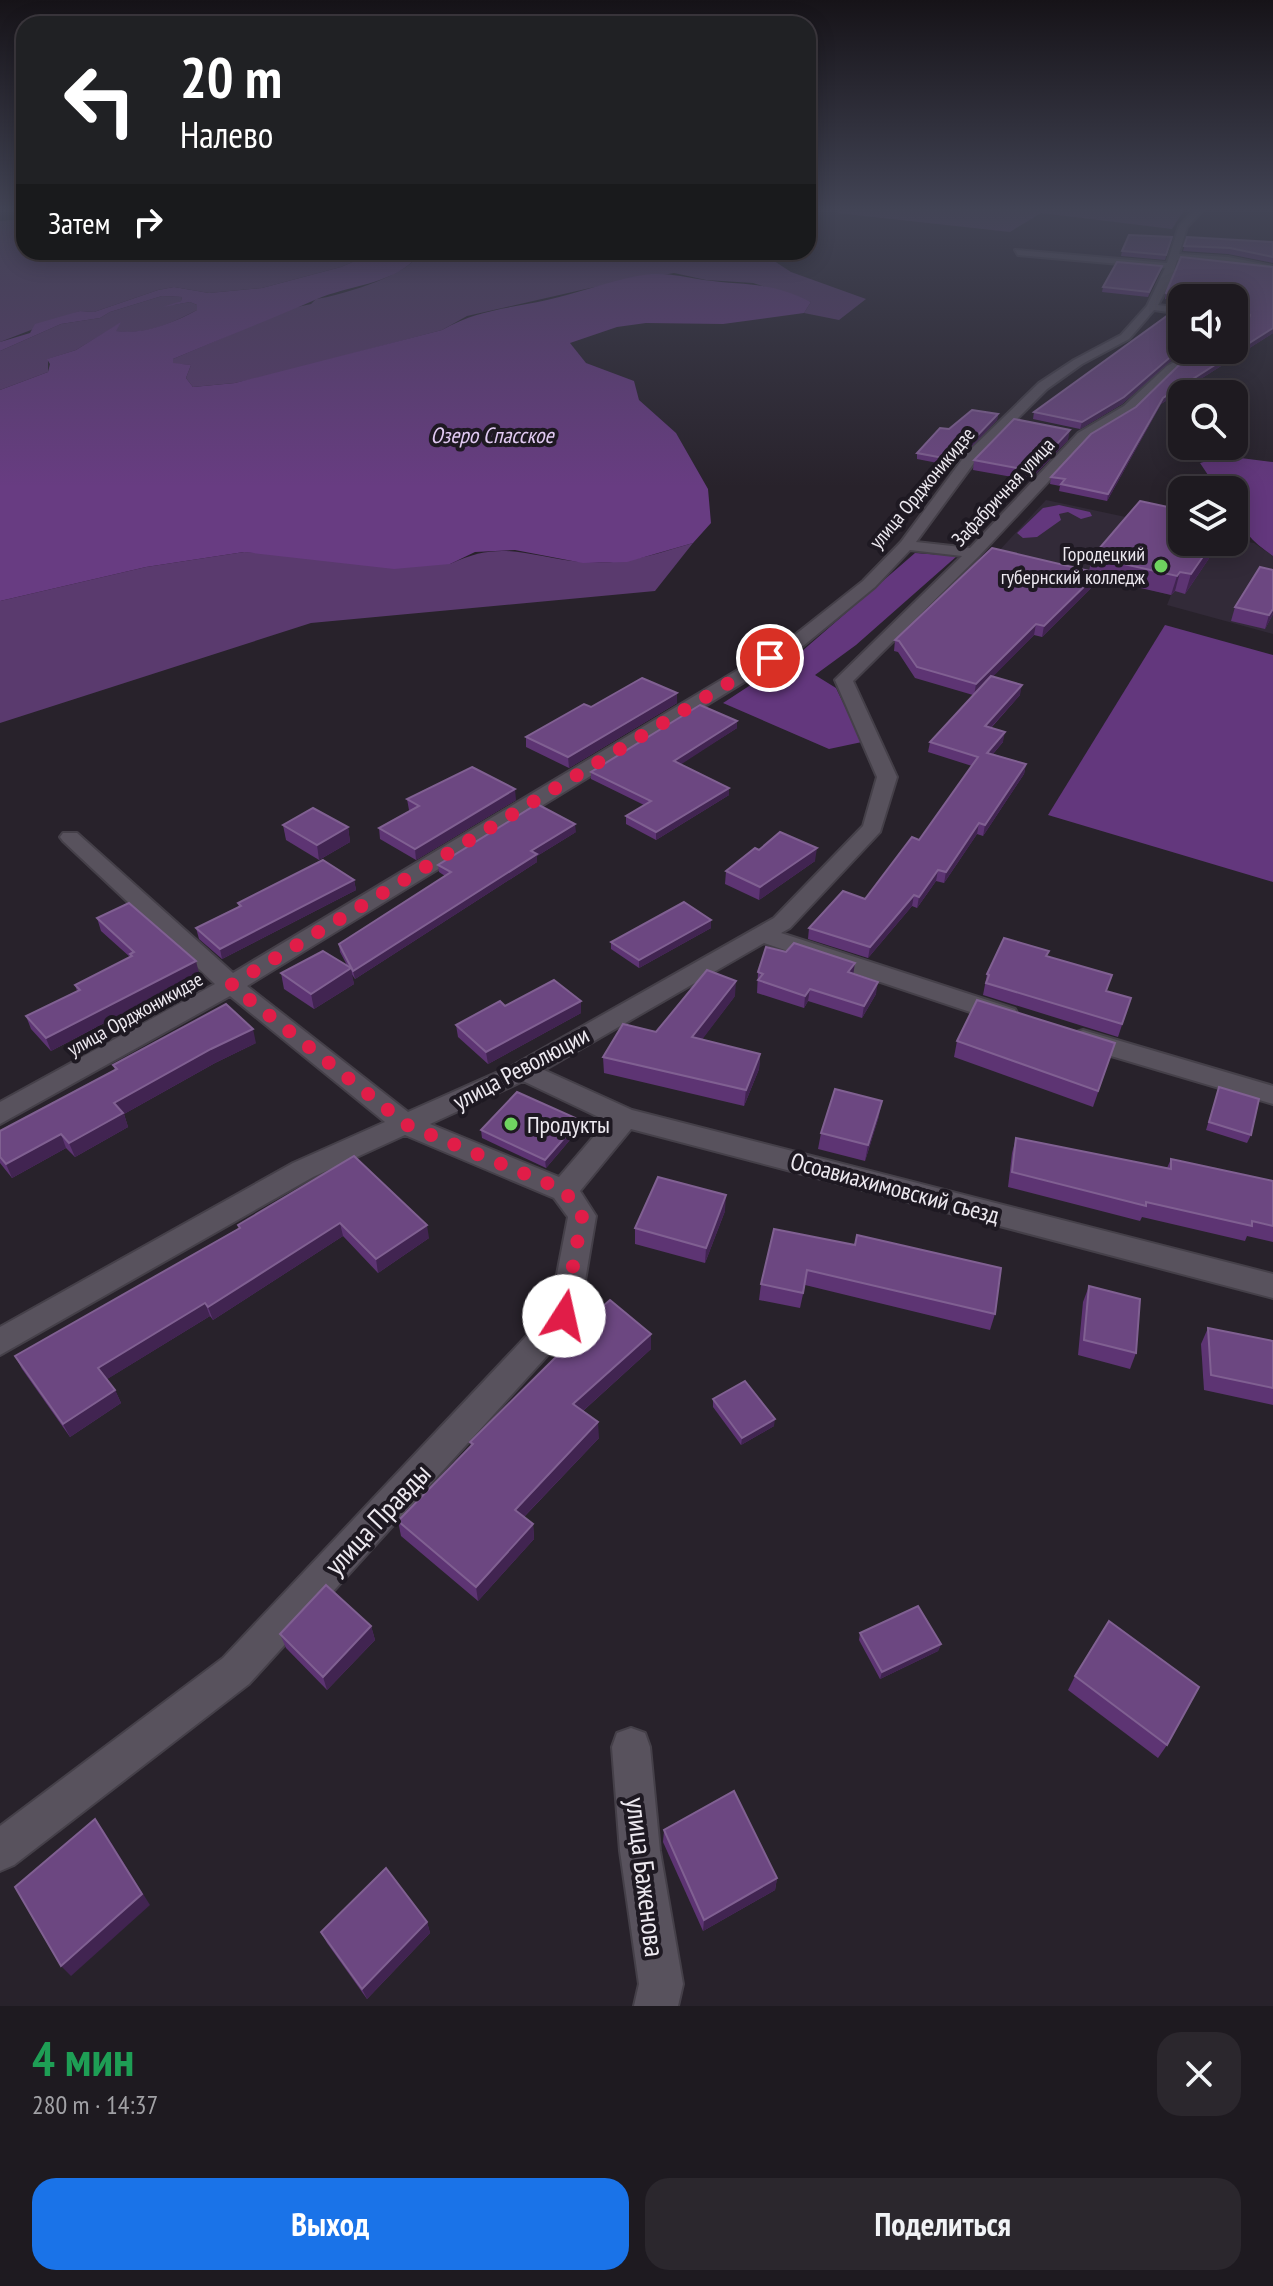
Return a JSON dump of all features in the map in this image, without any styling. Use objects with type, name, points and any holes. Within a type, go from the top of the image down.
[{"type":"street","name":"улица Орджоникидзе","points":[[0,1114],[231,985],[797,642],[869,584],[906,545],[972,456],[1018,422],[1043,386],[1078,362],[1125,337],[1155,301]]},
{"type":"street","points":[[1151,307],[1168,309]]},
{"type":"street","name":"Зафабричная улица","points":[[844,680],[974,553],[1076,435],[1128,409],[1179,364]]},
{"type":"street","points":[[906,545],[974,553]]},
{"type":"street","name":"улица Революции","points":[[0,1342],[303,1170],[523,1071],[782,923],[873,828],[887,777],[844,680]]},
{"type":"street","points":[[70,837],[231,985],[407,1125],[564,1190],[625,1118]]},
{"type":"street","points":[[761,934],[1023,1020]]},
{"type":"street","points":[[1067,1034],[1273,1095]]},
{"type":"street","name":"Осоавиахимовский съезд","points":[[523,1071],[625,1118],[1273,1286]]},
{"type":"street","name":"улица Правды","points":[[0,1851],[236,1671],[564,1316],[582,1216],[564,1190]]},
{"type":"street","name":"улица Баженова","points":[[631,1747],[640,1851],[661,1984],[656,2006]]},
{"type":"shaded area","points":[[0,301],[127,301],[94,312],[80,311],[0,342]]},
{"type":"shaded area","points":[[147,301],[181,301],[173,305],[190,302],[197,305],[197,310],[147,330],[115,331],[119,324],[76,350],[48,359],[48,372],[0,390],[0,351],[61,324],[100,318]]},
{"type":"shaded area","points":[[314,301],[535,301],[467,316],[442,330],[235,383],[193,387],[186,378],[191,365],[173,364],[173,359],[293,308]]},
{"type":"shaded area","points":[[807,301],[864,301],[839,320],[804,313],[811,302]]},
{"type":"shaded area","points":[[1248,459],[1273,462],[1273,556],[1248,535],[1248,476],[1209,476],[1200,463]]},
{"type":"shaded area","name":"Городецкий губернский колледж","points":[[1046,500],[1168,526],[1168,556],[1248,556],[1248,542],[1254,543],[1273,556],[1273,634],[1167,605],[1171,595],[997,553]]},
{"type":"shaded area","points":[[1059,505],[1090,512],[1092,516],[1081,519],[1068,512],[1059,514],[1061,520],[1037,537],[1023,538],[1017,533],[1043,508]]},
{"type":"shaded area","points":[[693,543],[655,591],[311,623],[0,723],[0,601],[146,567],[244,552],[450,564],[469,556],[501,551],[597,563],[639,558]]},
{"type":"shaded area","points":[[915,553],[957,556],[856,645],[815,675],[836,688],[862,742],[829,749],[723,703],[801,652]]},
{"type":"shaded area","points":[[1165,625],[1273,655],[1273,882],[1048,815]]},
{"type":"water","name":"Озеро Спасское","points":[[127,301],[147,301],[100,318],[61,324],[0,351],[0,342],[30,333],[35,324],[80,311],[94,312]]},
{"type":"water","name":"Озеро Спасское","points":[[181,301],[313,301],[173,359],[173,363],[191,365],[186,378],[193,387],[235,383],[442,330],[481,314],[544,301],[811,302],[804,313],[723,324],[646,323],[617,327],[570,343],[586,363],[634,381],[639,400],[676,433],[708,489],[711,523],[693,543],[627,562],[583,563],[515,550],[475,552],[450,564],[394,569],[244,552],[146,567],[0,601],[0,390],[48,372],[50,364],[47,359],[76,350],[121,322],[116,331],[148,330],[197,310],[197,305],[190,302],[163,307]]},
{"type":"building","points":[[1248,301],[1273,301],[1273,328],[1248,344],[1248,321]]},
{"type":"building","points":[[1168,315],[1168,359],[1124,397],[1082,422],[1034,412]]},
{"type":"building","points":[[1216,364],[1191,380],[1168,380],[1168,395],[1163,398],[1108,494],[1061,484],[1065,479],[1051,477],[1091,434],[1136,407],[1178,366]]},
{"type":"building","points":[[972,410],[998,414],[954,460],[917,453],[940,428],[949,429]]},
{"type":"building","points":[[1014,419],[1070,430],[1032,471],[974,460]]},
{"type":"building","points":[[1140,501],[1168,507],[1168,556],[1203,556],[1191,574],[1180,572],[1177,576],[1092,557]]},
{"type":"building","points":[[992,548],[1098,573],[1044,626],[1036,624],[976,684],[917,667],[899,641],[895,640]]},
{"type":"building","points":[[1260,567],[1273,570],[1273,609],[1269,615],[1235,607]]},
{"type":"building","points":[[991,676],[1022,685],[985,726],[1005,732],[987,753],[1026,764],[985,825],[979,823],[946,872],[938,870],[919,897],[914,895],[870,947],[809,928],[843,891],[865,899],[912,837],[919,840],[978,757],[930,742]]},
{"type":"building","points":[[642,678],[677,693],[568,757],[526,737],[584,704],[591,707]]},
{"type":"building","points":[[700,705],[737,721],[674,761],[729,788],[656,832],[626,816],[651,801],[591,772]]},
{"type":"building","points":[[472,767],[515,789],[415,849],[379,828],[419,806],[407,799]]},
{"type":"building","points":[[537,804],[575,824],[531,851],[537,854],[353,971],[339,944],[451,872],[438,865]]},
{"type":"building","points":[[313,808],[348,827],[317,845],[283,825]]},
{"type":"building","points":[[780,832],[817,848],[760,887],[726,871],[755,848],[759,850]]},
{"type":"building","points":[[323,860],[354,880],[220,949],[196,928],[241,906],[238,903]]},
{"type":"building","points":[[684,902],[711,920],[639,960],[611,942]]},
{"type":"building","points":[[129,903],[196,961],[46,1038],[26,1016],[80,990],[75,985],[132,956],[130,954],[134,952],[97,918]]},
{"type":"building","points":[[1004,938],[1049,951],[1046,956],[1112,975],[1106,991],[1131,998],[1122,1024],[986,983],[987,974]]},
{"type":"building","points":[[794,943],[855,963],[848,972],[878,982],[864,1006],[810,989],[805,996],[758,980],[763,974],[758,972],[766,947],[786,952]]},
{"type":"building","points":[[323,951],[351,968],[311,994],[281,973]]},
{"type":"building","points":[[707,970],[736,981],[692,1037],[760,1054],[746,1090],[603,1057],[623,1024],[656,1032]]},
{"type":"building","points":[[554,980],[581,1001],[486,1052],[456,1025],[500,1001],[505,1006]]},
{"type":"building","points":[[977,1000],[1115,1043],[1098,1091],[957,1041]]},
{"type":"building","points":[[226,1004],[253,1029],[114,1103],[123,1113],[69,1143],[61,1134],[6,1164],[0,1157],[0,1131],[117,1069],[113,1065]]},
{"type":"building","points":[[1219,1087],[1259,1099],[1251,1135],[1209,1122]]},
{"type":"building","points":[[835,1089],[882,1101],[868,1145],[821,1133]]},
{"type":"building","points":[[517,1092],[580,1120],[545,1160],[481,1130]]},
{"type":"building","points":[[1016,1138],[1171,1169],[1171,1159],[1273,1181],[1273,1226],[1252,1221],[1252,1226],[1146,1202],[1146,1206],[1012,1172]]},
{"type":"building","points":[[354,1156],[427,1225],[376,1259],[340,1223],[208,1307],[205,1303],[98,1368],[115,1390],[63,1424],[15,1356],[240,1228],[238,1225]]},
{"type":"building","points":[[658,1177],[726,1195],[706,1248],[635,1228]]},
{"type":"building","points":[[774,1229],[855,1245],[857,1235],[1001,1268],[995,1314],[807,1270],[803,1293],[761,1284]]},
{"type":"building","points":[[1089,1286],[1140,1299],[1136,1353],[1084,1340]]},
{"type":"building","points":[[610,1300],[651,1334],[573,1404],[598,1422],[515,1510],[533,1524],[476,1587],[398,1521],[473,1444],[470,1442],[568,1345],[563,1340]]},
{"type":"building","points":[[1208,1328],[1273,1341],[1273,1388],[1211,1375]]},
{"type":"building","points":[[745,1381],[775,1419],[742,1438],[713,1399]]},
{"type":"building","points":[[326,1585],[371,1626],[323,1677],[280,1634]]},
{"type":"building","points":[[918,1606],[941,1644],[882,1672],[860,1633]]},
{"type":"building","points":[[1109,1621],[1199,1687],[1167,1745],[1075,1676]]},
{"type":"building","points":[[734,1791],[777,1878],[704,1920],[664,1830]]},
{"type":"building","points":[[95,1819],[142,1894],[61,1966],[15,1887]]},
{"type":"building","points":[[386,1868],[427,1922],[362,1989],[321,1932]]},
{"type":"place","name":"Городецкий губернский колледж","points":[[1161,566]]},
{"type":"place","name":"Продукты","points":[[511,1124]]},
{"type":"route","points":[[564,1316],[582,1216],[564,1190],[407,1125],[231,985],[770,658]]}]
